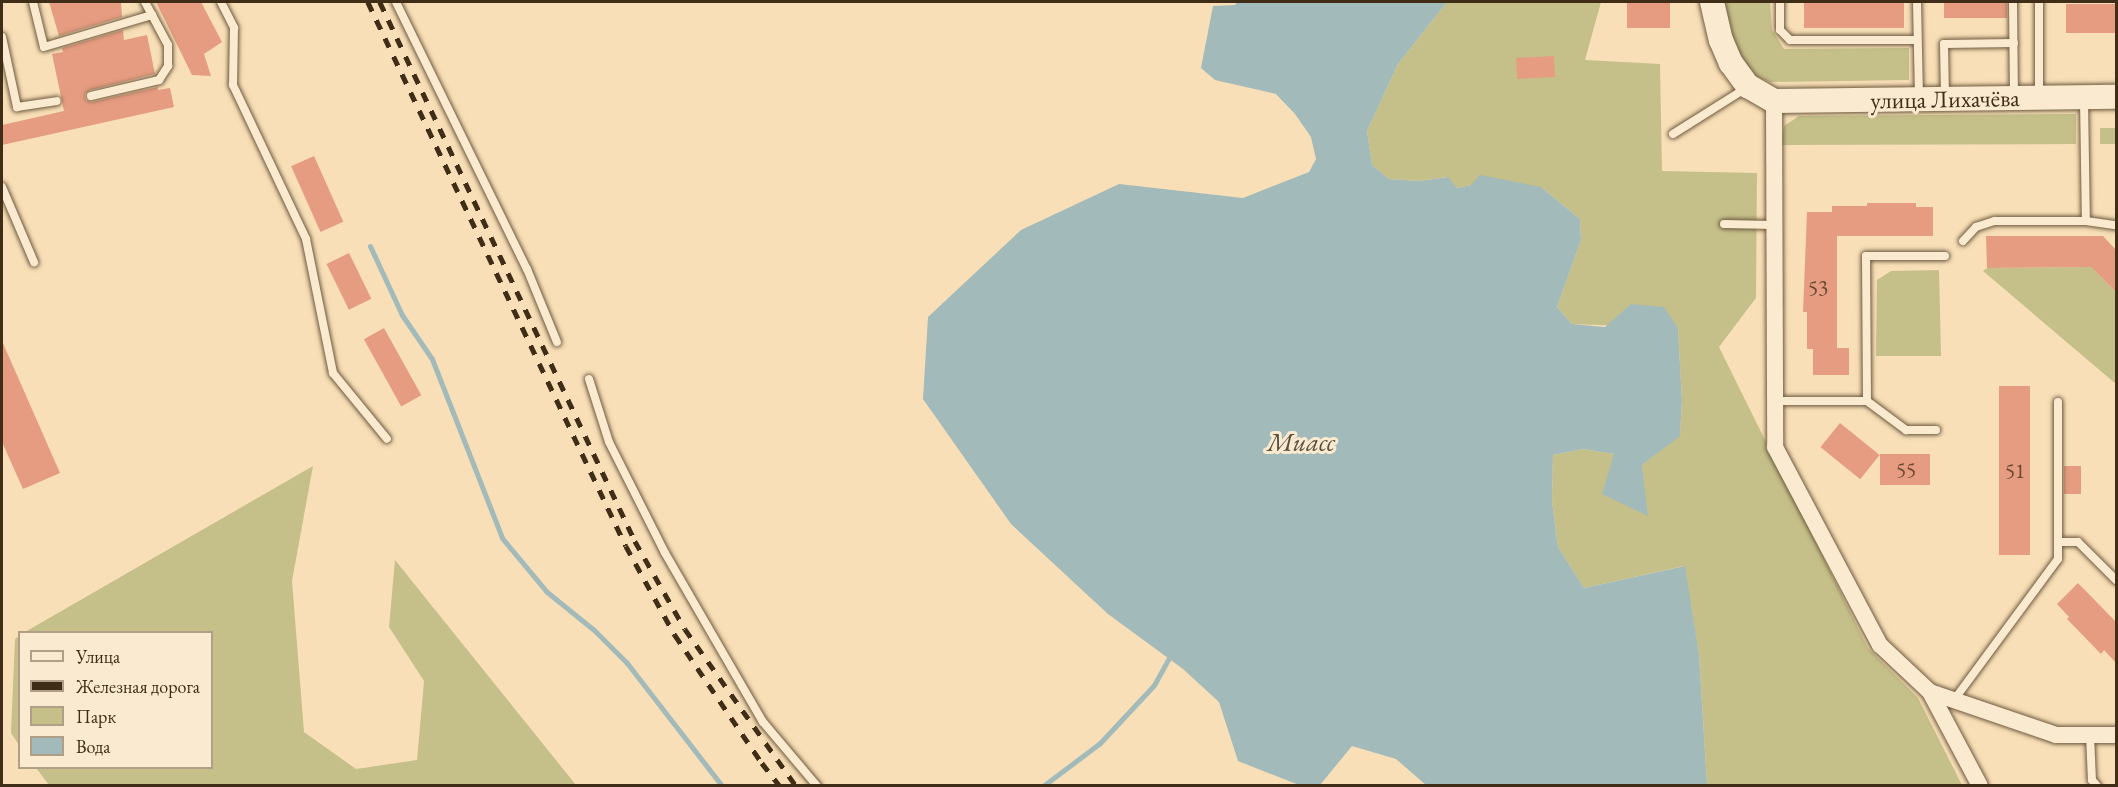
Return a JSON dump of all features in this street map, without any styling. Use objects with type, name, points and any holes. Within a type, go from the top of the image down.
[{"type":"street","points":[[1712,2],[1721,40],[1731,63],[1748,86],[1774,101],[1775,447],[1880,645],[1930,692],[1980,786]]},
{"type":"street","name":"улица Лихачёва","points":[[1774,101],[2116,97]]},
{"type":"street","points":[[1930,692],[2056,735],[2116,735]]},
{"type":"lane","points":[[33,2],[44,47],[152,15]]},
{"type":"lane","points":[[90,96],[159,80],[168,66],[168,45],[146,2]]},
{"type":"lane","points":[[221,2],[234,28],[233,85],[306,239],[333,373],[387,439]]},
{"type":"lane","points":[[396,2],[527,269],[557,342]]},
{"type":"lane","points":[[1780,2],[1780,30],[1790,40],[1917,40]]},
{"type":"lane","points":[[1917,2],[1919,99]]},
{"type":"lane","points":[[2013,2],[2014,98]]},
{"type":"lane","points":[[2039,2],[2039,98]]},
{"type":"lane","points":[[2,37],[17,107],[57,101]]},
{"type":"lane","points":[[1945,99],[1944,44],[2014,43]]},
{"type":"lane","points":[[1673,134],[1748,86]]},
{"type":"lane","points":[[2085,98],[2086,221]]},
{"type":"lane","points":[[2,187],[34,262]]},
{"type":"lane","points":[[1964,241],[1976,227],[1995,221],[2086,221],[2116,225]]},
{"type":"lane","points":[[1724,224],[1774,225]]},
{"type":"lane","points":[[1867,401],[1866,256],[1945,255]]},
{"type":"lane","points":[[589,379],[609,442],[665,553],[763,722],[817,786]]},
{"type":"lane","points":[[1774,401],[1867,401],[1906,430],[1936,430]]},
{"type":"lane","points":[[1954,700],[2058,559],[2058,402]]},
{"type":"lane","points":[[2058,542],[2078,542],[2116,580]]},
{"type":"lane","points":[[2090,735],[2092,780],[2097,786]]},
{"type":"green space","points":[[1447,2],[1601,2],[1585,60],[1660,64],[1662,171],[1757,173],[1756,298],[1719,347],[1868,648],[1918,698],[1962,785],[1707,785],[1699,654],[1684,566],[1584,588],[1558,547],[1552,501],[1553,455],[1583,449],[1615,454],[1642,465],[1680,435],[1682,401],[1678,328],[1572,324],[1557,307],[1581,240],[1580,219],[1541,187],[1471,185],[1457,188],[1447,177],[1419,181],[1389,179],[1372,165],[1367,131],[1398,64]]},
{"type":"green space","points":[[1725,2],[1770,2],[1772,30],[1784,49],[1909,48],[1909,80],[1770,82],[1756,76],[1734,46]]},
{"type":"green space","points":[[2076,114],[2076,144],[1781,145],[1784,126],[1799,116]]},
{"type":"green space","points":[[2100,128],[2116,128],[2116,144],[2100,144]]},
{"type":"green space","points":[[2091,267],[2116,292],[2116,384],[1983,271],[1987,268]]},
{"type":"green space","points":[[1939,270],[1941,356],[1876,356],[1877,280],[1891,271]]},
{"type":"green space","points":[[313,466],[292,581],[304,732],[356,769],[417,760],[424,681],[389,627],[395,560],[576,785],[49,785],[37,769],[213,769],[213,631],[27,631]]},
{"type":"green space","points":[[18,637],[18,744],[11,733],[15,639]]},
{"type":"water","name":"Миасс","points":[[1237,2],[1447,2],[1398,64],[1367,131],[1372,165],[1389,179],[1419,181],[1448,177],[1457,188],[1471,185],[1480,175],[1541,187],[1580,219],[1581,240],[1557,307],[1572,324],[1605,327],[1631,304],[1664,307],[1678,328],[1682,401],[1680,436],[1642,465],[1648,516],[1602,494],[1614,454],[1583,449],[1553,455],[1552,501],[1558,547],[1584,588],[1685,566],[1699,654],[1707,785],[1426,785],[1396,759],[1352,746],[1320,785],[1299,785],[1238,761],[1219,702],[1183,669],[1108,614],[1011,524],[923,399],[928,317],[1021,230],[1119,184],[1243,198],[1309,172],[1316,159],[1311,137],[1295,114],[1276,94],[1215,80],[1201,68],[1213,6],[1235,5]]},
{"type":"building","points":[[49,2],[121,2],[122,17],[59,36]]},
{"type":"building","points":[[156,2],[201,2],[222,42],[204,54],[211,76],[192,75]]},
{"type":"building","points":[[1627,2],[1670,2],[1670,28],[1627,28]]},
{"type":"building","points":[[1804,2],[1904,2],[1904,28],[1804,28]]},
{"type":"building","points":[[1944,2],[2007,2],[2007,18],[1944,18]]},
{"type":"building","points":[[2066,4],[2116,4],[2116,33],[2066,33]]},
{"type":"building","points":[[123,30],[124,40],[147,35],[155,74],[90,90],[85,94],[86,100],[92,102],[158,87],[158,90],[170,88],[174,107],[2,145],[2,125],[64,111],[52,54],[63,52],[62,48]]},
{"type":"building","points":[[1554,56],[1555,77],[1517,79],[1516,58]]},
{"type":"building","points":[[314,156],[343,222],[320,232],[291,166]]},
{"type":"building","points":[[1867,203],[1916,203],[1916,207],[1933,207],[1933,236],[1837,236],[1837,348],[1849,348],[1849,375],[1813,375],[1813,349],[1807,349],[1807,312],[1803,312],[1807,212],[1832,212],[1832,206],[1867,206]]},
{"type":"building","points":[[1986,236],[2103,236],[2116,250],[2116,292],[2091,267],[1987,268]]},
{"type":"building","points":[[349,253],[371,299],[349,310],[327,264]]},
{"type":"building","points":[[384,328],[421,395],[401,406],[364,339]]},
{"type":"building","points":[[2,341],[60,473],[23,489],[2,442]]},
{"type":"building","points":[[1999,386],[2030,386],[2030,555],[1999,555]]},
{"type":"building","points":[[1840,423],[1880,455],[1860,479],[1820,447]]},
{"type":"building","points":[[1880,454],[1930,454],[1930,485],[1880,485]]},
{"type":"building","points":[[2064,466],[2081,466],[2081,494],[2064,494]]},
{"type":"building","points":[[2078,583],[2116,622],[2116,663],[2104,650],[2101,654],[2067,619],[2069,617],[2057,604]]},
{"type":"waterway","points":[[370,246],[402,315],[432,359],[502,538],[547,592],[594,630],[627,663],[722,786]]},
{"type":"waterway","points":[[1043,786],[1100,743],[1154,685],[1169,658]]},
{"type":"railway","points":[[368,2],[626,546],[675,635],[780,786]]},
{"type":"railway","points":[[380,2],[635,541],[685,629],[796,786]]}]
